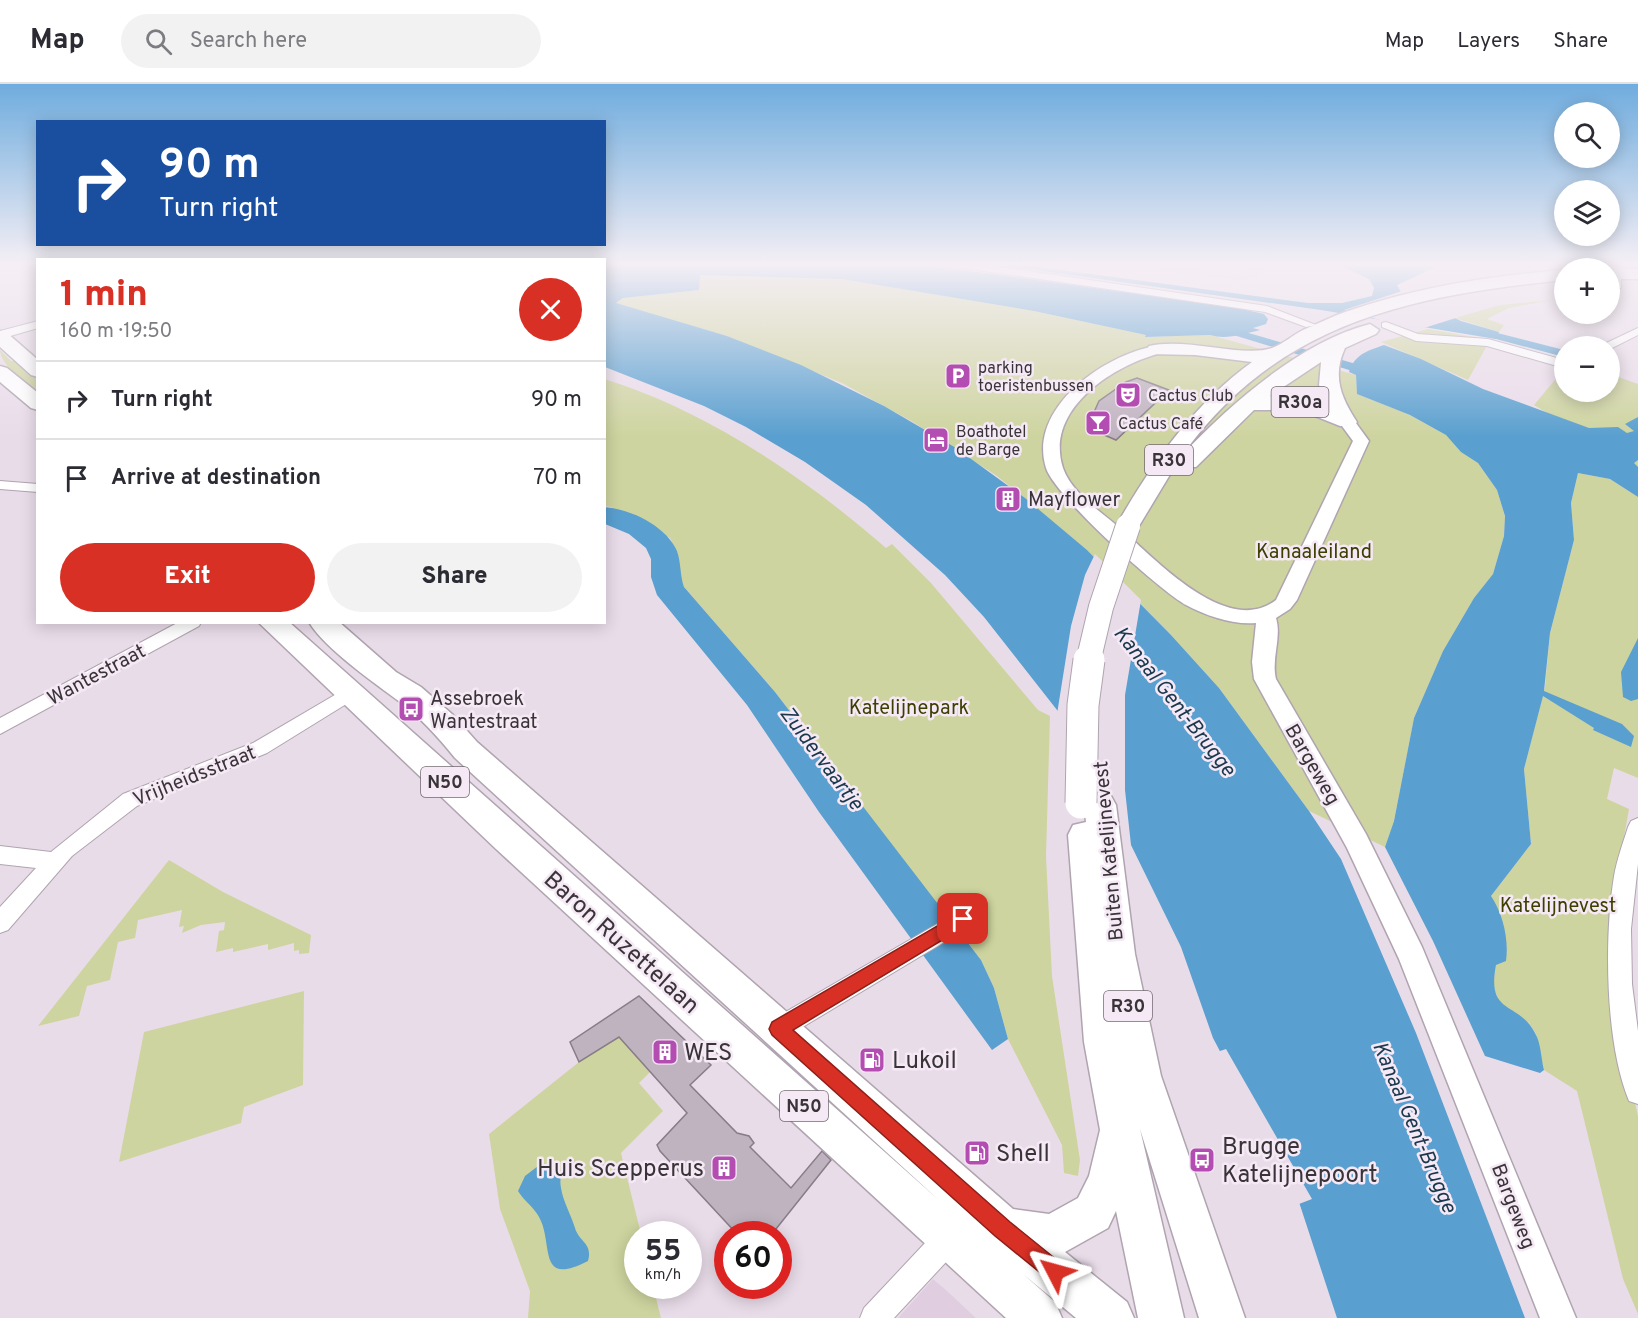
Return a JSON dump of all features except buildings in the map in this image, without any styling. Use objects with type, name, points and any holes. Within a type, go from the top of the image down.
[{"type":"main road","name":"Buiten Katelijnevest","points":[[1161,1318],[1118,1123],[1103,1042],[1091,804],[1103,664],[1134,531],[1158,475],[1190,431],[1221,377],[1279,353],[1299,341],[1345,322]]},
{"type":"main road","name":"R30","points":[[1328,355],[1404,322]]},
{"type":"main road","points":[[0,336],[36,369]]},
{"type":"main road","points":[[1156,350],[1195,349],[1253,356],[1279,353]]},
{"type":"main road","points":[[1156,350],[1186,355],[1221,377]]},
{"type":"main road","name":"Buiten Katelijnevest","points":[[1134,531],[1209,438],[1250,404],[1328,355]]},
{"type":"main road","name":"R30a","points":[[1328,355],[1329,389],[1335,407],[1347,422]]},
{"type":"main road","points":[[2,368],[36,402]]},
{"type":"main road","name":"R30a","points":[[1250,404],[1299,402],[1322,408],[1347,422]]},
{"type":"main road","name":"Baron Ruzettelaan","points":[[273,624],[507,839],[1039,1318]]},
{"type":"main road","name":"Baron Ruzettelaan","points":[[292,624],[306,638],[314,659]]},
{"type":"main road","name":"Baron Ruzettelaan","points":[[324,624],[379,673],[398,703],[430,732],[466,750],[1003,1229],[1109,1316]]},
{"type":"main road","points":[[350,693],[379,673]]},
{"type":"main road","name":"Buiten Katelijnevest","points":[[1091,804],[1117,954],[1142,1076],[1222,1318]]},
{"type":"main road","name":"R30","points":[[1003,1229],[1051,1236],[1070,1228],[1093,1213],[1109,1180],[1118,1123]]},
{"type":"street","points":[[1301,322],[1310,325]]},
{"type":"street","points":[[0,336],[36,325]]},
{"type":"street","points":[[1392,326],[1416,337],[1488,343],[1554,361]]},
{"type":"street","points":[[1620,339],[1638,331]]},
{"type":"street","points":[[1156,350],[1122,359],[1086,385],[1066,405],[1055,435],[1054,469],[1068,489],[1095,516],[1194,603],[1227,615],[1264,615]]},
{"type":"street","name":"R30a","points":[[1264,615],[1281,608],[1287,600],[1359,446],[1361,441],[1358,434],[1347,422]]},
{"type":"street","points":[[0,485],[36,488]]},
{"type":"street","name":"Bargeweg","points":[[1264,615],[1268,623],[1267,641],[1261,656],[1265,679],[1357,842],[1412,956],[1558,1318]]},
{"type":"street","name":"Wantestraat","points":[[0,727],[189,624]]},
{"type":"street","name":"Vrijheidsstraat","points":[[0,923],[65,850],[130,800],[260,748],[350,693]]},
{"type":"street","points":[[1638,827],[1625,875],[1620,930],[1624,1011],[1638,1092]]},
{"type":"street","points":[[0,855],[54,861]]},
{"type":"street","points":[[778,1029],[963,919]]},
{"type":"street","points":[[874,1318],[950,1237]]},
{"type":"shaded area","points":[[933,1279],[946,1290],[976,1318],[898,1318]]},
{"type":"green space","name":"Kanaaleiland","points":[[677,322],[1083,322],[1146,335],[1146,337],[1210,335],[1356,375],[1357,394],[1410,415],[1446,435],[1461,451],[1478,463],[1497,490],[1505,516],[1504,536],[1493,574],[1474,598],[1443,651],[1414,718],[1394,821],[1385,847],[1309,811],[1219,688],[1171,635],[1087,550],[997,476],[913,422],[842,383],[727,336]]},
{"type":"green space","points":[[1466,322],[1494,322],[1504,325],[1499,332]]},
{"type":"green space","points":[[1428,329],[1490,340],[1468,380],[1381,342]]},
{"type":"green space","points":[[0,350],[11,361],[19,361],[36,377],[36,393],[20,379],[1,356]]},
{"type":"green space","points":[[1620,378],[1638,384],[1638,467],[1534,405],[1554,381],[1554,402],[1620,402]]},
{"type":"green space","name":"Katelijnepark","points":[[606,380],[642,392],[680,409],[754,449],[823,497],[886,548],[892,544],[931,583],[1038,710],[1050,716],[1046,856],[1052,976],[1080,1160],[1078,1176],[1064,1173],[1062,1145],[1008,1039],[994,988],[981,960],[965,939],[974,931],[952,903],[940,908],[775,692],[684,587],[679,573],[678,554],[670,538],[606,506]]},
{"type":"green space","name":"Katelijnevest","points":[[1578,473],[1610,479],[1638,497],[1638,778],[1614,768],[1607,799],[1629,809],[1618,870],[1621,1043],[1638,1116],[1638,1314],[1623,1279],[1577,1091],[1544,1070],[1536,1034],[1529,1023],[1500,1003],[1492,984],[1496,965],[1491,896],[1531,844],[1524,769],[1545,687],[1550,633],[1574,540],[1571,503]]},
{"type":"green space","points":[[169,860],[223,892],[311,935],[309,953],[299,954],[299,950],[294,951],[294,943],[268,950],[268,944],[233,952],[233,948],[216,952],[219,931],[224,930],[225,922],[201,925],[182,933],[184,926],[179,927],[182,910],[138,920],[135,938],[118,942],[110,980],[87,986],[79,1016],[38,1026]]},
{"type":"green space","points":[[304,991],[303,1085],[244,1107],[241,1123],[119,1162],[144,1032]]},
{"type":"green space","points":[[619,1037],[650,1072],[639,1083],[663,1111],[621,1153],[638,1221],[624,1221],[624,1299],[656,1299],[661,1318],[528,1318],[530,1291],[500,1209],[489,1134],[579,1062]]},
{"type":"water","name":"Kanaal Gent-Brugge","points":[[606,322],[679,322],[727,336],[801,365],[884,406],[956,448],[1025,498],[1087,550],[1171,635],[1219,688],[1309,811],[1341,859],[1416,1033],[1525,1318],[1337,1318],[1298,1199],[1213,1038],[1181,947],[1131,845],[1125,790],[1068,724],[984,617],[945,575],[866,505],[805,462],[746,427],[704,406],[606,367]]},
{"type":"water","points":[[1083,322],[1267,322],[1253,328],[1260,330],[1228,337],[1210,335],[1145,337],[1146,335]]},
{"type":"water","points":[[1391,322],[1463,322],[1499,332],[1496,339]]},
{"type":"water","points":[[1384,345],[1421,359],[1483,389],[1589,428],[1618,427],[1627,433],[1634,431],[1625,424],[1638,417],[1638,460],[1634,463],[1638,467],[1638,497],[1610,479],[1578,473],[1571,503],[1574,540],[1550,633],[1544,691],[1622,724],[1634,736],[1631,747],[1593,730],[1594,728],[1543,696],[1524,769],[1531,844],[1491,896],[1502,919],[1507,944],[1506,961],[1496,965],[1494,981],[1496,993],[1500,1000],[1521,1016],[1535,1033],[1544,1070],[1540,1073],[1485,1056],[1433,941],[1385,847],[1394,821],[1414,718],[1443,651],[1474,598],[1493,574],[1504,536],[1505,516],[1497,490],[1478,463],[1461,452],[1446,435],[1410,415],[1357,394],[1356,375],[1349,372],[1352,366],[1362,354]]},
{"type":"water","name":"Zuidervaartje","points":[[606,507],[625,511],[647,520],[672,542],[677,551],[684,587],[775,692],[981,960],[994,988],[1008,1039],[992,1050],[819,812],[747,705],[657,595],[651,577],[651,559],[646,548],[629,534],[606,524]]},
{"type":"water","points":[[1638,638],[1638,699],[1631,701],[1623,697],[1621,672]]},
{"type":"water","points":[[542,1163],[558,1165],[563,1198],[577,1233],[589,1250],[588,1261],[572,1268],[561,1269],[554,1266],[539,1217],[518,1191],[525,1176]]},
{"type":"pier","points":[[1385,322],[1444,322],[1424,328]]},
{"type":"pier","points":[[1095,554],[1141,600],[1125,695],[1125,808],[1122,791],[1057,714],[1071,626],[1085,575]]},
{"type":"pier","points":[[1226,1049],[1312,1199],[1299,1204],[1217,1052]]},
{"type":"waterway","points":[[1221,328],[1373,373]]},
{"type":"waterway","points":[[1474,330],[1554,351]]},
{"type":"place","name":"parking toeristenbussen","points":[[958,376]]},
{"type":"place","name":"Cactus Club","points":[[1128,395]]},
{"type":"place","name":"Cactus Café","points":[[1098,423]]},
{"type":"place","name":"Boathotel de Barge","points":[[936,440]]},
{"type":"place","name":"Mayflower","points":[[1008,499]]},
{"type":"place","name":"Assebroek Wantestraat","points":[[411,709]]},
{"type":"place","name":"WES","points":[[665,1052]]},
{"type":"place","name":"Lukoil","points":[[872,1060]]},
{"type":"place","name":"Shell","points":[[977,1153]]},
{"type":"place","name":"Brugge Katelijnepoort","points":[[1202,1160]]},
{"type":"place","name":"Huis Scepperus","points":[[724,1168]]},
{"type":"route","points":[[963,919],[778,1029],[1003,1229],[1055,1272]]}]
